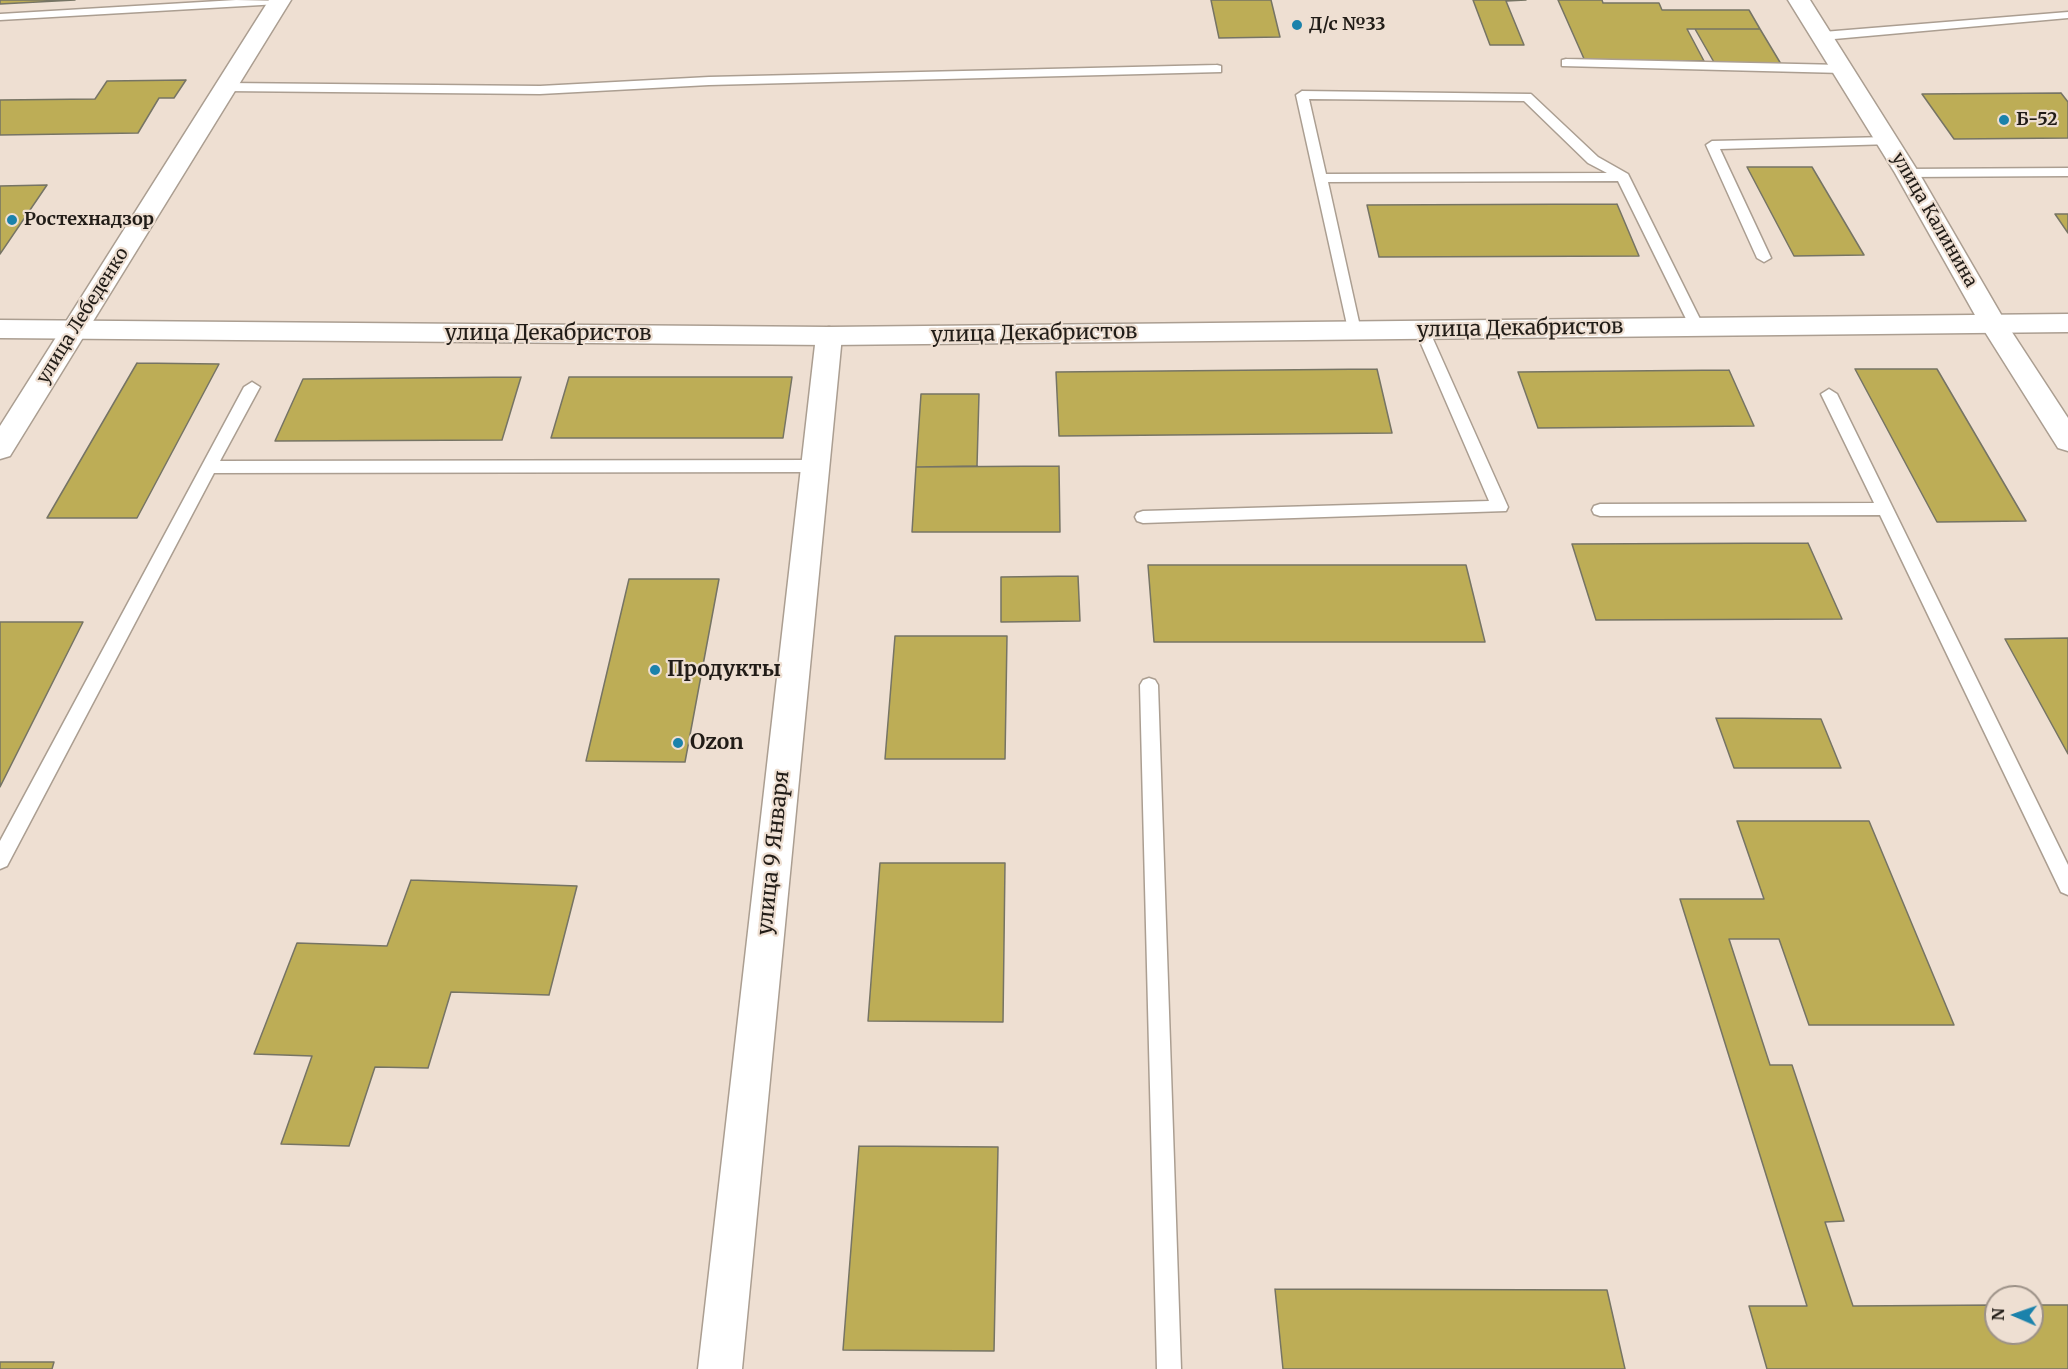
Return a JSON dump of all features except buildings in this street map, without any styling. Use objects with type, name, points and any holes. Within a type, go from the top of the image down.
[{"type":"street","name":"улица Лебеденко","points":[[0,449],[280,0]]},
{"type":"street","name":"улица Калинина","points":[[1799,0],[1888,141],[1994,324],[2068,441]]},
{"type":"street","name":"улица Декабристов","points":[[0,329],[829,336],[2068,323]]},
{"type":"street","name":"улица 9 Января","points":[[720,1369],[829,336]]},
{"type":"lane","points":[[0,17],[280,0]]},
{"type":"lane","points":[[1823,36],[2068,15]]},
{"type":"lane","points":[[1566,63],[1843,69]]},
{"type":"lane","points":[[226,87],[540,90],[709,81],[1217,69]]},
{"type":"lane","points":[[1354,331],[1302,95],[1527,97],[1593,160],[1623,177],[1697,327]]},
{"type":"lane","points":[[1764,258],[1712,145],[1888,141]]},
{"type":"lane","points":[[1907,173],[2068,172]]},
{"type":"lane","points":[[1320,178],[1623,177]]},
{"type":"lane","points":[[1143,517],[1500,507],[1422,330]]},
{"type":"lane","points":[[0,860],[252,387]]},
{"type":"lane","points":[[1829,394],[2068,884]]},
{"type":"lane","points":[[210,467],[816,466]]},
{"type":"lane","points":[[1600,510],[1885,509]]},
{"type":"lane","points":[[1149,685],[1169,1369]]},
{"type":"place","name":"Д/с №33","points":[[1297,25]]},
{"type":"place","name":"Б-52","points":[[2004,120]]},
{"type":"place","name":"Ростехнадзор","points":[[12,220]]},
{"type":"place","name":"Продукты","points":[[655,670]]},
{"type":"place","name":"Ozon","points":[[678,743]]}]
